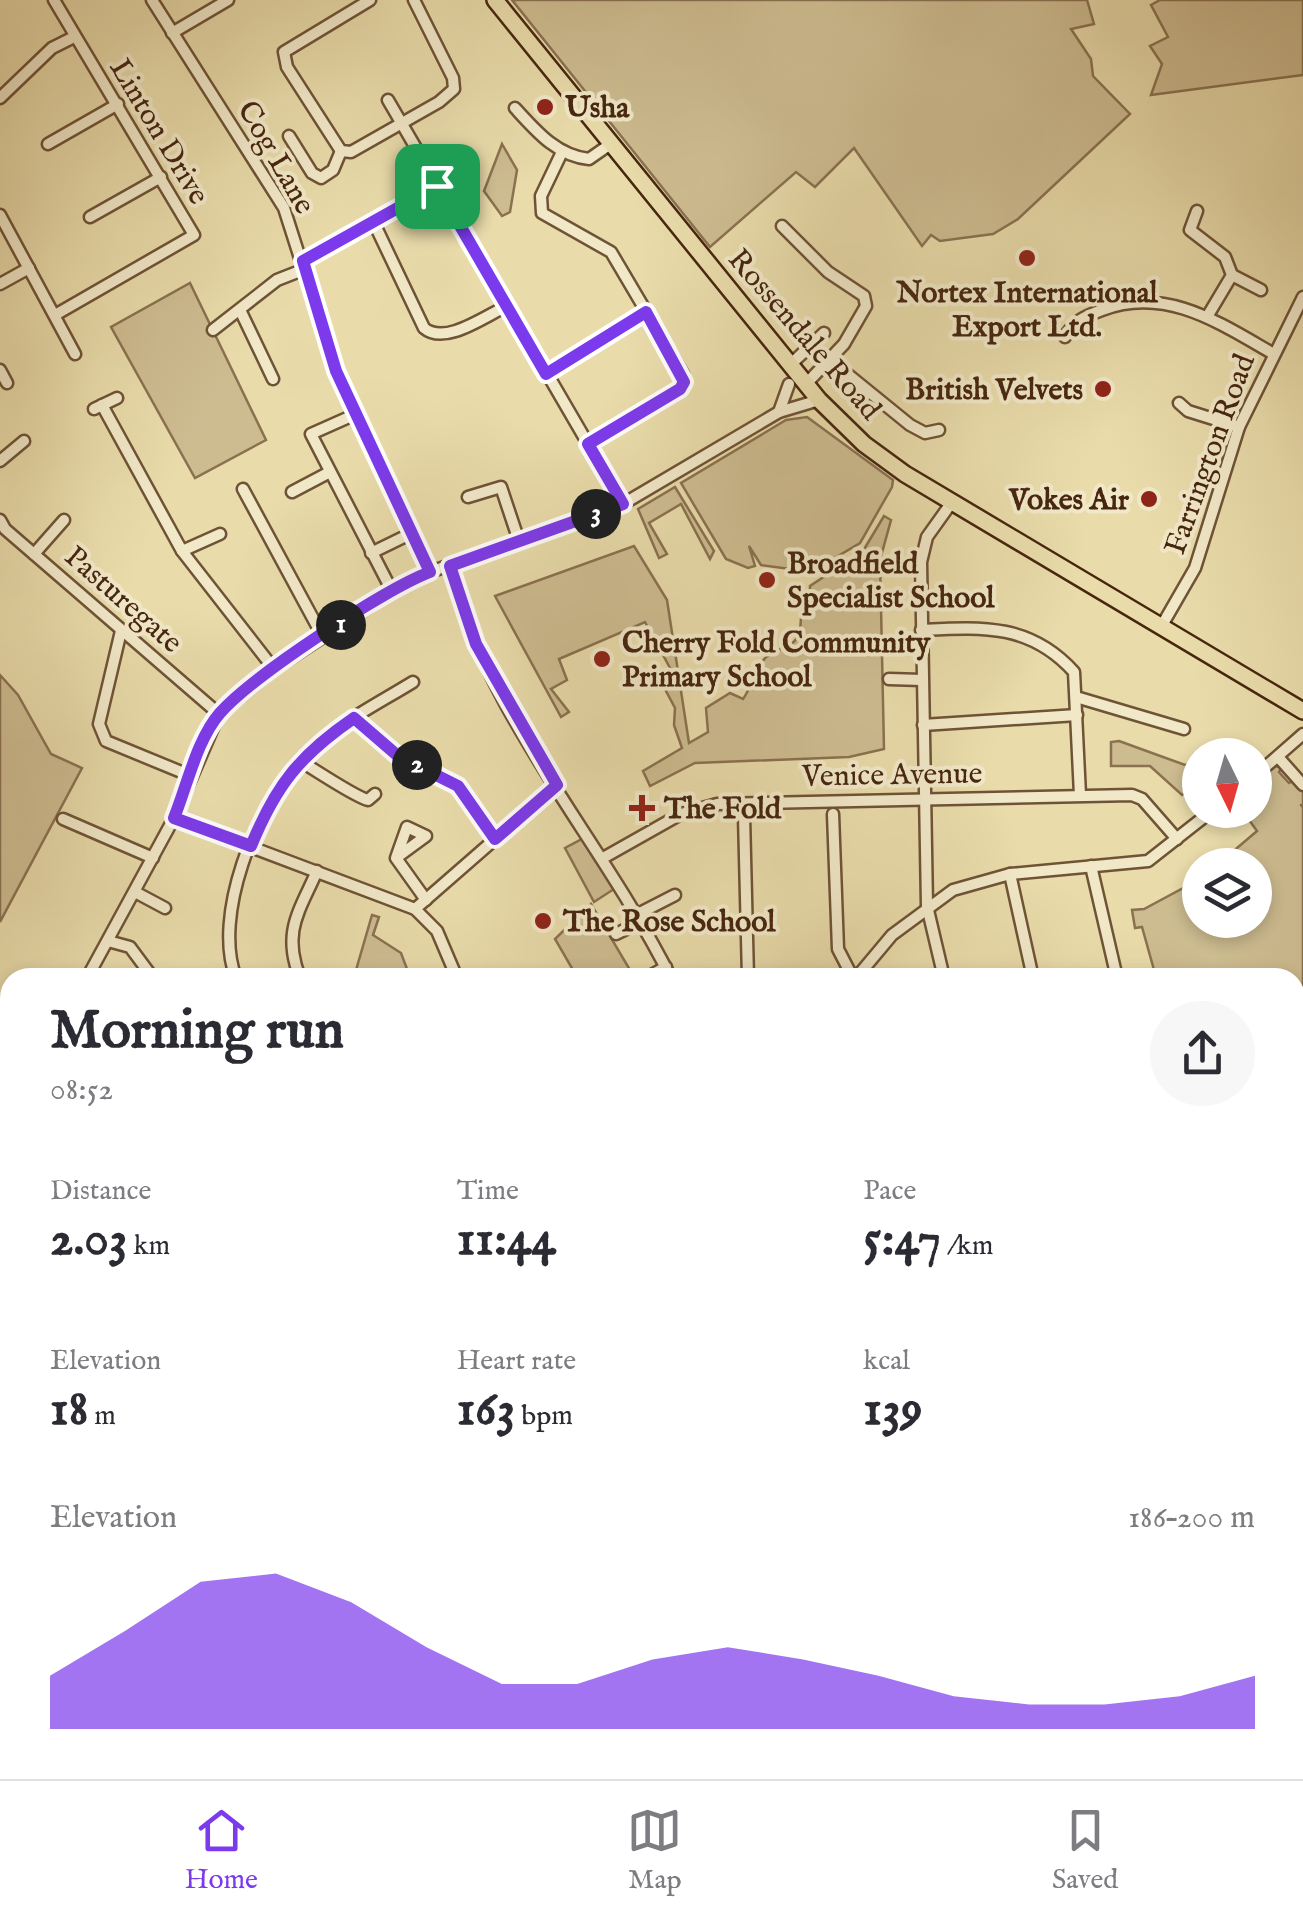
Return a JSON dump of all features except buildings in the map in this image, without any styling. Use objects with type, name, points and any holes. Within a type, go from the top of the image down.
[{"type":"highway","name":"Rossendale Road","points":[[494,0],[819,400],[891,466],[1303,711]]},
{"type":"street","name":"Linton Drive","points":[[54,0],[194,235],[55,314]]},
{"type":"street","name":"Cog Lane","points":[[152,0],[284,208],[336,371],[430,572]]},
{"type":"street","points":[[172,33],[228,0]]},
{"type":"street","points":[[341,152],[287,67],[284,52],[370,0]]},
{"type":"street","points":[[341,152],[351,152],[403,124],[454,89],[453,78],[414,0]]},
{"type":"street","points":[[0,98],[52,48],[74,37]]},
{"type":"street","points":[[388,100],[623,504]]},
{"type":"street","points":[[48,144],[118,104]]},
{"type":"street","points":[[515,108],[562,152],[589,160],[612,142]]},
{"type":"street","points":[[289,136],[312,173],[320,178],[333,170],[341,152]]},
{"type":"street","points":[[562,152],[540,196],[542,213],[611,252],[684,382],[680,389],[588,444]]},
{"type":"street","points":[[92,213],[161,177]]},
{"type":"street","points":[[213,330],[242,312],[277,280],[437,186]]},
{"type":"street","points":[[1198,212],[1190,230],[1225,256],[1232,275],[1262,290]]},
{"type":"street","points":[[0,215],[75,354]]},
{"type":"street","points":[[374,223],[424,328],[432,335],[444,335],[507,306]]},
{"type":"street","points":[[782,226],[828,272],[864,296],[866,306],[858,326],[806,384]]},
{"type":"street","points":[[0,284],[29,268]]},
{"type":"street","points":[[1207,317],[1232,275]]},
{"type":"street","name":"Farrington Road","points":[[1161,627],[1194,568],[1239,427],[1272,353],[1303,297]]},
{"type":"street","points":[[1066,337],[1072,325],[1126,301],[1163,300],[1207,317],[1272,353]]},
{"type":"street","points":[[242,312],[272,378]]},
{"type":"street","points":[[546,374],[646,312]]},
{"type":"street","points":[[790,365],[824,333]]},
{"type":"street","points":[[830,360],[910,425],[925,433],[938,430]]},
{"type":"street","points":[[0,370],[7,383]]},
{"type":"street","points":[[779,412],[789,384]]},
{"type":"street","points":[[117,398],[98,407],[182,551],[274,669]]},
{"type":"street","points":[[93,968],[174,818],[219,714],[274,669],[392,591],[430,572],[623,504],[779,412],[819,400]]},
{"type":"street","points":[[1179,404],[1188,412],[1239,427]]},
{"type":"street","points":[[356,414],[310,434],[392,591]]},
{"type":"street","points":[[0,461],[24,441]]},
{"type":"street","points":[[292,492],[328,473]]},
{"type":"street","points":[[468,497],[501,487],[518,542]]},
{"type":"street","points":[[244,489],[323,636]]},
{"type":"street","points":[[942,968],[927,906],[921,562],[926,537],[952,502]]},
{"type":"street","points":[[34,554],[64,520]]},
{"type":"street","name":"Pasturegate","points":[[1,523],[219,714]]},
{"type":"street","points":[[371,552],[412,533]]},
{"type":"street","points":[[182,551],[220,534]]},
{"type":"street","points":[[450,566],[476,644],[666,968]]},
{"type":"street","points":[[921,630],[1006,628],[1061,658],[1074,672],[1080,795]]},
{"type":"street","points":[[121,631],[99,724],[101,733],[106,740],[191,776]]},
{"type":"street","points":[[888,679],[922,680]]},
{"type":"street","points":[[233,968],[227,944],[231,903],[271,797],[300,761],[354,718],[413,682]]},
{"type":"street","points":[[1076,698],[1184,728]]},
{"type":"street","points":[[922,725],[1077,716]]},
{"type":"street","points":[[354,718],[398,756],[458,786],[495,839]]},
{"type":"street","points":[[1272,763],[1303,734]]},
{"type":"street","points":[[1279,758],[1303,785]]},
{"type":"street","points":[[300,761],[345,784],[358,798],[368,800],[375,794]]},
{"type":"street","points":[[415,909],[557,785]]},
{"type":"street","name":"Venice Avenue","points":[[603,858],[681,814],[717,804],[1080,795],[1142,799],[1177,838]]},
{"type":"street","points":[[834,814],[838,948],[849,968]]},
{"type":"street","points":[[744,816],[748,968]]},
{"type":"street","points":[[174,818],[415,909],[436,931],[453,968]]},
{"type":"street","points":[[63,819],[153,858]]},
{"type":"street","points":[[864,968],[892,936],[927,906],[954,890],[1010,874],[1148,861],[1190,828]]},
{"type":"street","points":[[396,858],[426,900]]},
{"type":"street","points":[[1092,866],[1115,968]]},
{"type":"street","points":[[296,968],[289,952],[290,934],[317,871]]},
{"type":"street","points":[[1010,874],[1031,968]]},
{"type":"street","points":[[136,892],[165,908]]},
{"type":"street","points":[[616,934],[675,895]]},
{"type":"street","points":[[108,941],[130,947],[145,968]]},
{"type":"shaded area","points":[[512,0],[1087,0],[1094,24],[1071,29],[1091,59],[1093,76],[1130,114],[1018,219],[993,234],[940,241],[931,235],[922,246],[854,148],[815,187],[796,172],[710,247]]},
{"type":"shaded area","points":[[1160,0],[1303,0],[1303,75],[1151,95],[1162,64],[1150,46],[1168,37],[1151,5]]},
{"type":"shaded area","points":[[502,144],[517,170],[510,212],[502,216],[484,191]]},
{"type":"shaded area","points":[[190,283],[266,440],[195,478],[111,327]]},
{"type":"shaded area","points":[[807,417],[893,480],[892,487],[860,543],[811,572],[803,570],[797,561],[790,569],[761,565],[749,546],[755,566],[748,568],[726,559],[681,483],[786,420]]},
{"type":"shaded area","points":[[675,487],[714,551],[710,559],[681,504],[649,523],[667,554],[659,558],[638,509]]},
{"type":"shaded area","points":[[884,516],[891,520],[880,560],[884,749],[849,757],[695,763],[650,786],[643,771],[682,748],[674,725],[675,708],[666,691],[670,668],[645,622],[559,659],[567,680],[551,689],[569,712],[561,717],[495,596],[634,546],[667,600],[689,743],[708,732],[706,708],[730,693],[743,699],[767,656],[797,638],[801,618],[810,612],[810,586],[863,551]]},
{"type":"shaded area","points":[[0,675],[18,695],[51,754],[82,768],[0,922]]},
{"type":"shaded area","points":[[1119,741],[1182,764],[1182,795],[1150,766],[1111,766],[1111,742]]},
{"type":"shaded area","points":[[1282,767],[1279,772],[1289,783],[1295,780],[1303,790],[1303,968],[1153,968],[1142,927],[1135,928],[1132,910],[1144,909],[1182,889],[1182,938],[1272,938],[1272,848],[1237,848],[1257,831],[1255,828],[1272,828],[1272,768]]},
{"type":"shaded area","points":[[582,839],[614,889],[594,902],[565,848]]},
{"type":"shaded area","points":[[591,904],[629,968],[572,968],[555,939]]},
{"type":"shaded area","points":[[372,915],[379,917],[373,935],[401,953],[407,968],[357,968]]},
{"type":"place","name":"Usha","points":[[545,107]]},
{"type":"place","name":"Nortex International Export Ltd.","points":[[1027,258]]},
{"type":"place","name":"British Velvets","points":[[1103,389]]},
{"type":"place","name":"Vokes Air","points":[[1149,499]]},
{"type":"place","name":"Broadfield Specialist School","points":[[767,580]]},
{"type":"place","name":"Cherry Fold Community Primary School","points":[[602,659]]},
{"type":"place","name":"The Fold","points":[[642,808]]},
{"type":"place","name":"The Rose School","points":[[543,921]]},
{"type":"route","points":[[437,186],[546,374],[646,312],[684,382],[680,389],[588,444],[623,504],[450,566],[460,606],[476,644],[557,785],[495,839],[475,804],[458,786],[398,756],[354,718],[300,761],[271,797],[251,846],[174,818],[219,714],[296,654],[413,578],[430,572],[336,371],[303,261],[437,186]]}]
